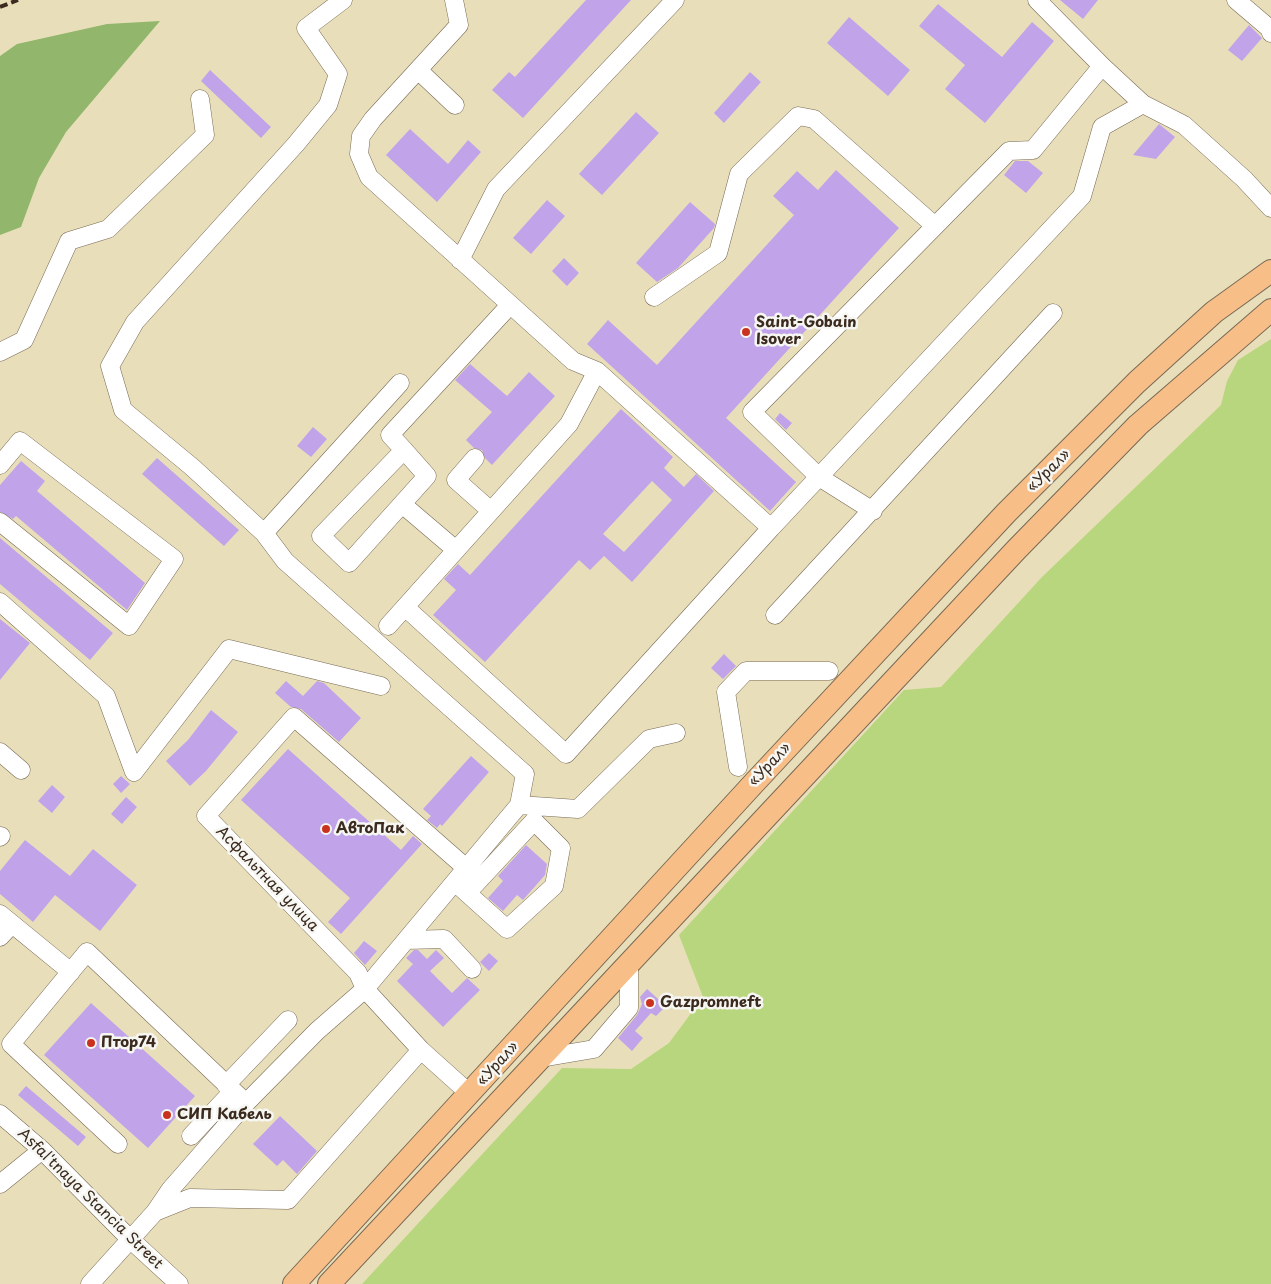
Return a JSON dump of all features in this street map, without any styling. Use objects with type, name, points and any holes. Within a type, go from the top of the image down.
[{"type":"main road","name":"«Урал»","points":[[295,1282],[470,1094],[754,782],[1006,513],[1137,382],[1214,312],[1271,271]]},
{"type":"main road","name":"«Урал»","points":[[329,1284],[1016,550],[1138,425],[1271,310]]},
{"type":"street","points":[[343,0],[306,28],[338,74],[328,105],[296,144],[135,322],[110,366],[123,410],[192,467],[264,533],[285,561],[525,774],[519,805],[465,867],[461,887]]},
{"type":"street","points":[[454,0],[459,25],[373,120],[362,136],[359,154],[369,177],[573,361],[597,371],[771,528]]},
{"type":"street","points":[[460,260],[496,190],[675,0]]},
{"type":"street","points":[[1038,0],[1102,66],[1143,104],[1184,125],[1244,179],[1271,208]]},
{"type":"street","points":[[1236,0],[1270,29],[1271,33]]},
{"type":"street","points":[[873,511],[819,477],[752,412],[1009,151],[1033,150],[1102,66]]},
{"type":"street","points":[[418,70],[455,105]]},
{"type":"street","points":[[0,352],[24,340],[69,241],[108,229],[205,135],[200,99]]},
{"type":"street","points":[[405,607],[566,754],[771,528],[1082,196],[1102,127],[1143,104]]},
{"type":"street","points":[[654,297],[718,253],[739,174],[798,116],[814,119],[935,226]]},
{"type":"street","points":[[1239,293],[1265,267],[1271,256]]},
{"type":"street","points":[[404,450],[321,536],[349,562],[428,476],[404,450],[390,436],[510,305]]},
{"type":"street","points":[[774,615],[873,511],[1053,313]]},
{"type":"street","points":[[1222,351],[1271,320]]},
{"type":"street","points":[[388,626],[569,424],[597,371]]},
{"type":"street","points":[[264,533],[400,382]]},
{"type":"street","points":[[0,465],[20,441],[174,559],[129,626],[0,522]]},
{"type":"street","points":[[475,458],[456,480],[491,511]]},
{"type":"street","points":[[402,504],[456,550]]},
{"type":"street","points":[[0,602],[106,696],[134,772],[229,649],[381,686]]},
{"type":"street","points":[[738,767],[726,692],[746,671],[829,671]]},
{"type":"street","name":"Асфальтная улица","points":[[465,867],[294,717],[206,816],[358,973],[365,989],[421,1050],[470,1094]]},
{"type":"street","points":[[519,805],[578,809],[649,739],[676,733]]},
{"type":"street","points":[[0,752],[21,770]]},
{"type":"street","points":[[90,1284],[155,1212],[170,1190],[246,1103],[317,1031],[365,989],[406,940],[461,887],[534,822],[561,848],[554,886],[507,929],[461,887]]},
{"type":"street","points":[[4,925],[71,972]]},
{"type":"street","points":[[406,940],[444,938],[472,969]]},
{"type":"street","points":[[118,1144],[11,1044],[87,952],[246,1103]]},
{"type":"street","points":[[541,1058],[594,1049],[629,1008],[629,963]]},
{"type":"street","points":[[192,1136],[288,1020]]},
{"type":"street","points":[[155,1212],[190,1198],[288,1200],[421,1050]]},
{"type":"street","name":"Asfal'tnaya Stancia Street","points":[[0,1114],[42,1150],[130,1239],[179,1284]]},
{"type":"street","points":[[0,1183],[42,1150]]},
{"type":"green space","points":[[160,21],[66,132],[39,178],[21,227],[0,235],[0,56],[17,44],[107,24]]},
{"type":"green space","points":[[1271,339],[1271,1284],[362,1284],[562,1068],[631,1069],[669,1043],[703,997],[679,935],[904,690],[941,687],[1042,577],[1221,405],[1227,381],[1238,360]]},
{"type":"building","points":[[586,0],[631,0],[523,118],[492,90],[509,72],[515,77]]},
{"type":"building","points":[[1060,0],[1098,0],[1083,19]]},
{"type":"building","points":[[938,4],[1002,57],[1032,22],[1054,41],[985,123],[945,89],[965,65],[919,26]]},
{"type":"building","points":[[849,17],[910,70],[888,96],[827,43]]},
{"type":"building","points":[[1249,25],[1262,38],[1242,61],[1228,50]]},
{"type":"building","points":[[210,70],[271,127],[261,138],[201,81]]},
{"type":"building","points":[[750,72],[761,82],[724,123],[714,113]]},
{"type":"building","points":[[636,112],[659,133],[602,195],[579,174]]},
{"type":"building","points":[[1159,124],[1175,137],[1156,159],[1133,155]]},
{"type":"building","points":[[410,129],[448,164],[468,140],[481,152],[437,202],[386,155]]},
{"type":"building","points":[[1015,161],[1028,161],[1043,173],[1026,193],[1004,175]]},
{"type":"building","name":"Saint-Gobain Isover","points":[[836,170],[899,228],[726,418],[796,482],[770,511],[587,344],[608,320],[657,365],[794,215],[773,196],[797,171],[818,190]]},
{"type":"building","points":[[547,200],[565,216],[531,254],[513,238]]},
{"type":"building","points":[[690,202],[715,224],[714,228],[678,268],[657,282],[636,263]]},
{"type":"building","points":[[564,258],[579,273],[567,286],[552,271]]},
{"type":"building","points":[[470,364],[507,396],[529,372],[555,396],[492,465],[485,458],[482,450],[474,448],[466,440],[492,412],[455,380]]},
{"type":"building","points":[[621,409],[673,457],[664,468],[684,487],[696,474],[714,491],[632,582],[604,556],[590,570],[579,560],[485,662],[433,615],[456,590],[444,579],[458,564],[470,575]],"holes":[[[652,481],[672,500],[624,552],[603,534]]]},
{"type":"building","points":[[780,413],[792,423],[786,430],[775,419]]},
{"type":"building","points":[[313,427],[327,439],[311,457],[297,446]]},
{"type":"building","points":[[157,458],[239,530],[224,546],[142,474]]},
{"type":"building","points":[[21,461],[45,481],[37,491],[145,583],[127,610],[16,516],[13,519],[0,512],[0,485]]},
{"type":"building","points":[[0,538],[113,633],[90,660],[0,584]]},
{"type":"building","points":[[0,619],[30,643],[0,680]]},
{"type":"building","points":[[724,654],[736,666],[723,679],[711,668]]},
{"type":"building","points":[[286,681],[303,696],[317,681],[324,683],[361,718],[339,742],[301,709],[291,707],[275,693]]},
{"type":"building","points":[[211,710],[238,732],[206,771],[190,786],[166,761],[188,740]]},
{"type":"building","name":"АвтоПак","points":[[288,749],[401,850],[413,836],[422,844],[341,934],[328,922],[350,898],[241,800]]},
{"type":"building","points":[[471,756],[489,772],[442,826],[440,824],[437,828],[427,820],[431,816],[423,809]]},
{"type":"building","points":[[121,776],[130,784],[121,793],[113,784]]},
{"type":"building","points":[[52,785],[65,797],[52,813],[38,801]]},
{"type":"building","points":[[126,797],[137,807],[122,824],[111,814]]},
{"type":"building","points":[[25,840],[70,876],[93,849],[137,885],[100,931],[55,895],[33,922],[0,894],[0,871]]},
{"type":"building","points":[[526,845],[547,864],[545,875],[523,900],[517,895],[503,911],[488,898],[503,881],[498,876]]},
{"type":"building","points":[[364,941],[377,951],[365,965],[354,953]]},
{"type":"building","points":[[414,950],[418,950],[427,959],[436,950],[444,958],[430,971],[452,993],[467,978],[480,990],[443,1027],[397,981],[413,964],[406,958]]},
{"type":"building","points":[[489,953],[498,961],[489,971],[480,962]]},
{"type":"building","points":[[647,989],[666,1006],[656,1016],[651,1013],[635,1031],[643,1038],[632,1051],[618,1038],[637,1015],[642,1004],[640,997]]},
{"type":"building","points":[[91,1003],[195,1096],[148,1148],[44,1055]]},
{"type":"building","points":[[26,1086],[86,1137],[78,1146],[18,1095]]},
{"type":"building","points":[[280,1116],[317,1151],[297,1174],[283,1160],[277,1166],[253,1144]]},
{"type":"railway","points":[[0,7],[18,0]]},
{"type":"place","name":"Saint-Gobain Isover","points":[[746,332]]},
{"type":"place","name":"АвтоПак","points":[[326,829]]},
{"type":"place","name":"Gazpromneft","points":[[650,1003]]},
{"type":"place","name":"Птор74","points":[[91,1043]]},
{"type":"place","name":"СИП Кабель","points":[[167,1115]]}]
